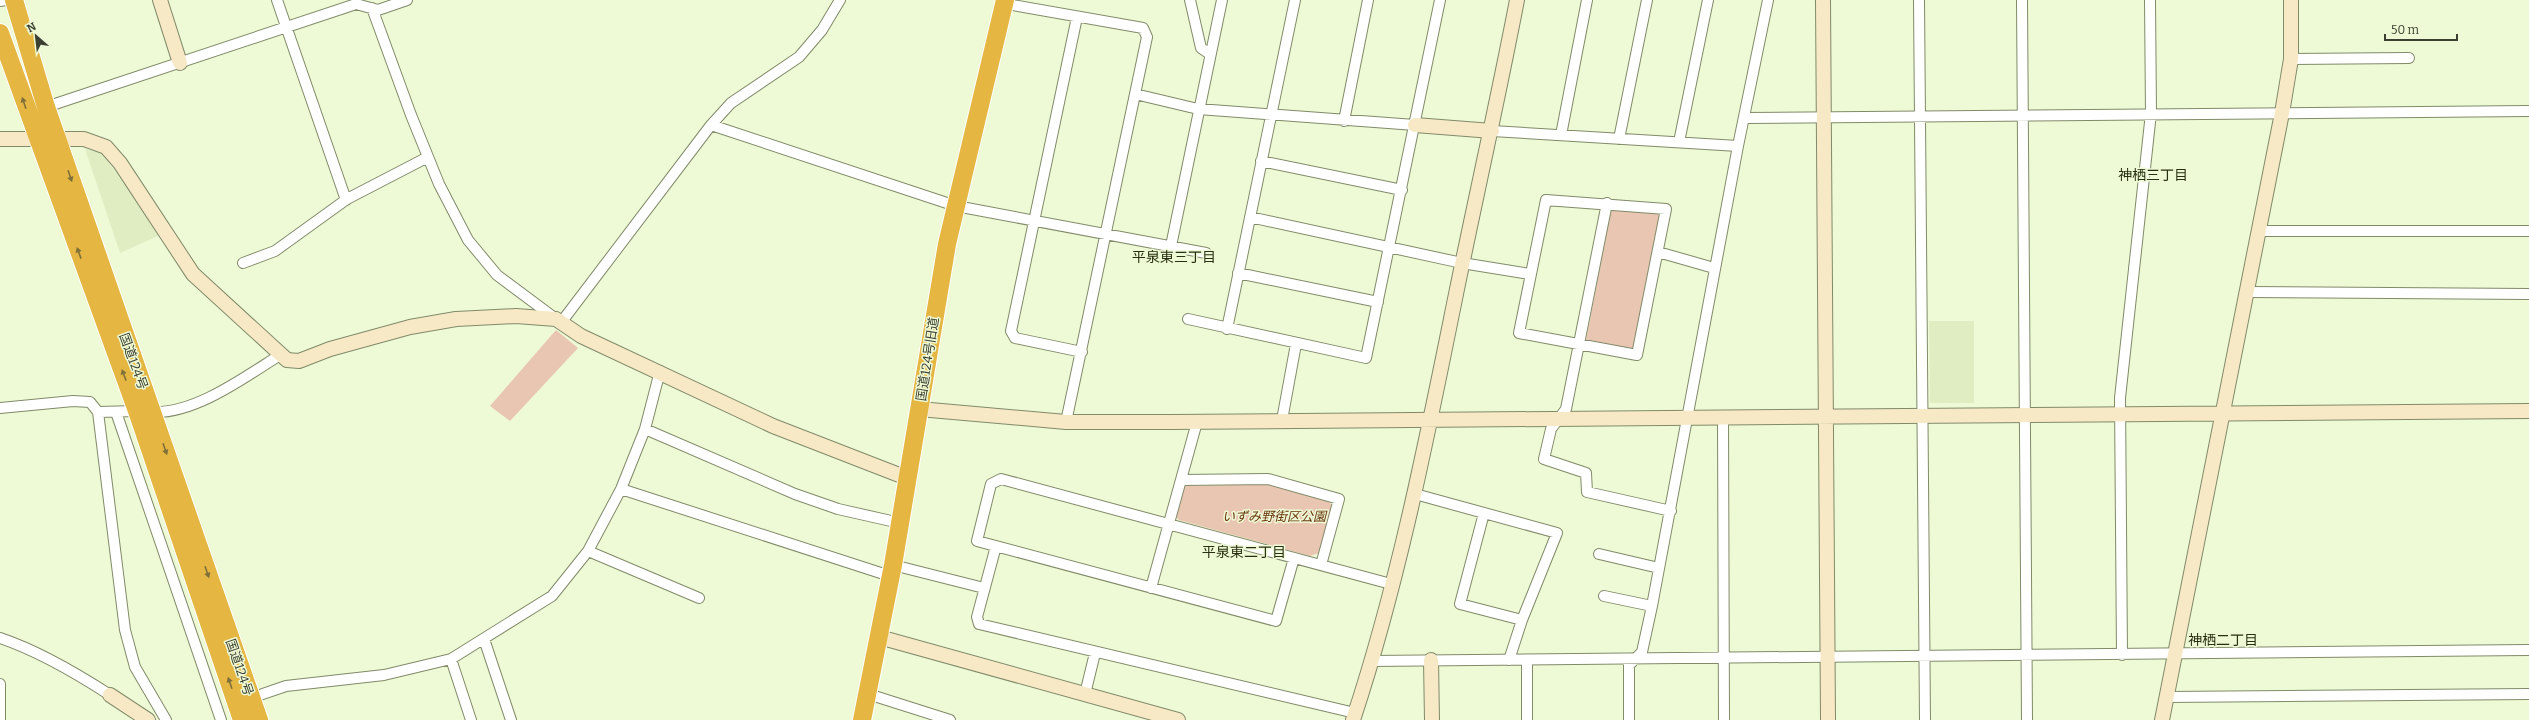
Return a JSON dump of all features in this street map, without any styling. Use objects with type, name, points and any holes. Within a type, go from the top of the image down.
[{"type":"highway","name":"国道124号","points":[[14,0],[46,107],[58,139],[145,412],[239,719]]},
{"type":"highway","name":"国道124号旧道","points":[[862,720],[892,570],[946,251],[1002,2]]},
{"type":"highway","name":"国道124号","points":[[0,34],[38,139],[145,412],[259,720]]},
{"type":"street","points":[[0,1],[6,0]]},
{"type":"street","points":[[160,0],[180,63]]},
{"type":"street","points":[[277,0],[346,200]]},
{"type":"street","points":[[46,107],[356,4],[378,10],[407,0]]},
{"type":"street","points":[[0,139],[84,139],[106,147],[120,164],[193,274],[287,360],[299,361],[372,336],[456,320],[516,316],[563,320],[711,125],[731,103],[799,57],[822,30],[840,0]]},
{"type":"street","points":[[1190,0],[1200,48],[1210,54]]},
{"type":"street","points":[[1171,246],[1198,109],[1222,0]]},
{"type":"street","points":[[1227,329],[1295,0]]},
{"type":"street","points":[[1344,121],[1368,0]]},
{"type":"street","points":[[1188,319],[1227,329],[1366,358],[1416,125],[1440,0]]},
{"type":"street","points":[[996,546],[977,617],[979,624],[1354,716],[1371,661],[1415,494],[1462,263],[1492,131],[1517,0]]},
{"type":"street","points":[[1561,134],[1588,0]]},
{"type":"street","points":[[1619,139],[1647,0]]},
{"type":"street","points":[[1679,142],[1708,0]]},
{"type":"street","points":[[1629,720],[1629,665],[1642,652],[1652,606],[1671,511],[1714,268],[1768,0]]},
{"type":"street","points":[[1823,0],[1828,720]]},
{"type":"street","points":[[1919,0],[1925,720]]},
{"type":"street","points":[[2022,0],[2027,720]]},
{"type":"street","points":[[2122,655],[2120,398],[2151,113],[2150,0]]},
{"type":"street","points":[[2162,720],[2224,413],[2282,113],[2291,59],[2290,0]]},
{"type":"street","points":[[1002,2],[1077,18],[1143,28],[1147,37],[1104,235],[1082,352],[1066,422]]},
{"type":"street","points":[[372,8],[428,157],[468,240],[485,263],[497,275],[581,336],[660,371],[773,426],[908,478]]},
{"type":"street","points":[[1077,18],[1011,332],[1015,338],[1082,352]]},
{"type":"street","points":[[2291,59],[2408,58]]},
{"type":"street","points":[[1135,94],[1198,109],[1344,121],[1738,146]]},
{"type":"street","points":[[1745,118],[2023,114],[2529,111]]},
{"type":"street","points":[[711,125],[956,206],[1206,253]]},
{"type":"street","points":[[243,263],[275,251],[346,200],[428,157]]},
{"type":"street","points":[[1261,161],[1402,190]]},
{"type":"street","points":[[1546,200],[1607,203],[1666,209],[1637,355],[1519,333],[1546,200]]},
{"type":"street","points":[[1607,203],[1566,409],[1551,429],[1544,459],[1586,473],[1587,492],[1671,511]]},
{"type":"street","points":[[1250,217],[1462,263],[1530,274]]},
{"type":"street","points":[[2258,231],[2529,231]]},
{"type":"street","points":[[1658,252],[1714,268]]},
{"type":"street","points":[[1238,273],[1378,302]]},
{"type":"street","points":[[2247,292],[2529,294]]},
{"type":"street","points":[[1282,420],[1296,344]]},
{"type":"street","points":[[98,412],[168,413],[194,404],[229,387],[280,355]]},
{"type":"street","points":[[250,698],[286,686],[384,676],[450,659],[552,596],[588,552],[621,489],[645,429],[660,371]]},
{"type":"street","points":[[0,408],[73,401],[90,402],[98,412],[125,630],[135,667],[166,720]]},
{"type":"street","points":[[919,409],[1066,422],[2529,411]]},
{"type":"street","points":[[116,412],[221,720]]},
{"type":"street","points":[[1723,418],[1724,720]]},
{"type":"street","points":[[1151,588],[1197,422]]},
{"type":"street","points":[[645,429],[795,494],[838,509],[900,523]]},
{"type":"street","points":[[1294,558],[1276,621],[977,540],[991,484],[1001,479],[1391,584]]},
{"type":"street","points":[[1181,480],[1268,479],[1339,499],[1321,565]]},
{"type":"street","points":[[621,489],[892,570],[984,588]]},
{"type":"street","points":[[1415,494],[1557,533],[1522,620],[1509,660]]},
{"type":"street","points":[[1484,513],[1460,604],[1522,620]]},
{"type":"street","points":[[588,552],[699,598]]},
{"type":"street","points":[[1599,554],[1659,568]]},
{"type":"street","points":[[179,595],[198,589]]},
{"type":"street","points":[[1604,596],[1652,606]]},
{"type":"street","points":[[879,637],[1178,720]]},
{"type":"street","points":[[0,638],[15,643],[87,680],[148,720]]},
{"type":"street","points":[[484,639],[511,720]]},
{"type":"street","points":[[1371,661],[1828,656],[2027,656],[2176,653],[2529,650]]},
{"type":"street","points":[[1085,694],[1095,653]]},
{"type":"street","points":[[450,659],[471,720]]},
{"type":"street","points":[[1431,660],[1432,720]]},
{"type":"street","points":[[1527,660],[1527,720]]},
{"type":"street","points":[[0,684],[0,720]]},
{"type":"street","points":[[868,694],[950,720]]},
{"type":"street","points":[[2166,697],[2529,694]]},
{"type":"shaded area","points":[[85,149],[102,153],[160,235],[120,253]]},
{"type":"shaded area","points":[[1929,321],[1974,321],[1974,403],[1930,403]]},
{"type":"green space","points":[[1611,209],[1660,213],[1634,350],[1586,340]]},
{"type":"green space","points":[[556,330],[578,348],[510,421],[490,406]]},
{"type":"green space","name":"いずみ野街区公園","points":[[1271,484],[1328,501],[1332,505],[1319,553],[1310,556],[1179,520],[1176,517],[1185,486]]},
{"type":"district","name":"神栖三丁目","points":[[2153,175]]},
{"type":"district","name":"平泉東三丁目","points":[[1174,257]]},
{"type":"district","name":"平泉東二丁目","points":[[1244,552]]},
{"type":"district","name":"神栖二丁目","points":[[2223,640]]}]
